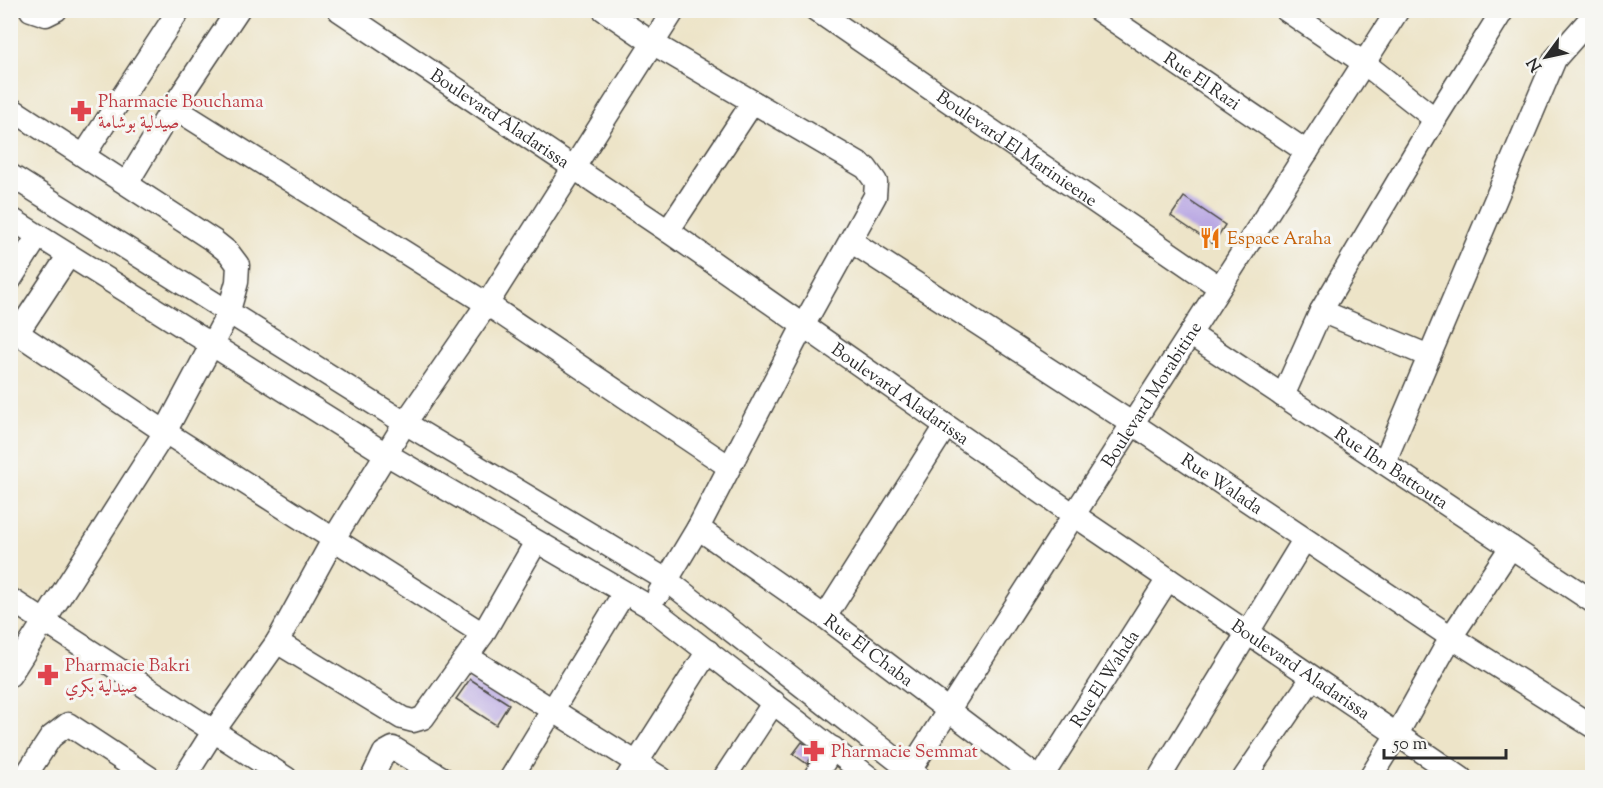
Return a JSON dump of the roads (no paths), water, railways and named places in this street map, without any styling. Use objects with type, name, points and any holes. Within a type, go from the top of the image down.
[{"type":"street","points":[[31,10],[46,15],[56,10]]},
{"type":"street","points":[[84,155],[179,10]]},
{"type":"street","points":[[127,183],[173,107],[238,10]]},
{"type":"street","name":"Boulevard Aladarissa","points":[[339,10],[668,231],[1396,736],[1461,777]]},
{"type":"street","points":[[604,10],[654,44],[810,133],[866,168],[874,176],[877,186],[875,196],[852,242],[803,326],[728,466],[698,528],[650,607]]},
{"type":"street","points":[[184,777],[213,732],[278,642],[333,540],[405,423],[487,304],[571,168],[654,44],[674,10]]},
{"type":"street","name":"Boulevard El Marinieene","points":[[816,10],[1219,287]]},
{"type":"street","name":"Rue El Razi","points":[[1098,10],[1307,152]]},
{"type":"street","points":[[1286,10],[1364,63],[1435,119]]},
{"type":"street","name":"Boulevard Morabitine","points":[[912,775],[948,711],[1398,10]]},
{"type":"street","points":[[1283,396],[1321,311],[1503,10]]},
{"type":"street","points":[[1384,463],[1555,59],[1593,17]]},
{"type":"street","points":[[668,231],[753,102]]},
{"type":"street","points":[[173,107],[487,304],[728,466]]},
{"type":"street","points":[[10,108],[214,241],[234,259],[238,271],[228,314],[165,432],[10,675]]},
{"type":"street","points":[[10,176],[405,423],[668,580],[912,775]]},
{"type":"street","points":[[10,218],[386,454],[650,607],[870,777]]},
{"type":"street","points":[[10,280],[38,236]]},
{"type":"street","name":"Rue Walada","points":[[852,242],[1132,423],[1451,637],[1593,726]]},
{"type":"street","points":[[69,255],[14,330],[165,432],[483,634]]},
{"type":"street","points":[[1321,311],[1429,356]]},
{"type":"street","name":"Rue Ibn Battouta","points":[[1190,334],[1593,601]]},
{"type":"street","points":[[825,617],[946,426]]},
{"type":"street","name":"Rue El Chaba","points":[[698,528],[825,617],[1039,777]]},
{"type":"street","points":[[1159,777],[1249,634],[1304,540]]},
{"type":"street","points":[[278,642],[409,721],[423,718],[483,634],[536,542]]},
{"type":"street","points":[[1370,777],[1396,736],[1451,637],[1511,547]]},
{"type":"street","name":"Rue El Wahda","points":[[1039,777],[1168,579]]},
{"type":"street","points":[[511,777],[624,593]]},
{"type":"street","points":[[10,599],[286,777]]},
{"type":"street","points":[[632,770],[708,651]]},
{"type":"street","points":[[468,657],[552,711],[632,770],[662,777]]},
{"type":"street","points":[[1244,777],[1312,678]]},
{"type":"street","points":[[724,777],[774,702]]},
{"type":"street","points":[[24,777],[51,737],[68,724],[150,777]]},
{"type":"street","points":[[372,777],[384,753],[393,748],[442,777]]},
{"type":"street","points":[[814,777],[833,748]]},
{"type":"place","name":"Pharmacie Bouchama صيدلية بوشامة","points":[[81,111]]},
{"type":"place","name":"Espace Araha","points":[[1210,238]]},
{"type":"place","name":"Pharmacie Bakri صيدلية بكري","points":[[48,675]]},
{"type":"place","name":"Pharmacie Semmat","points":[[814,751]]}]
